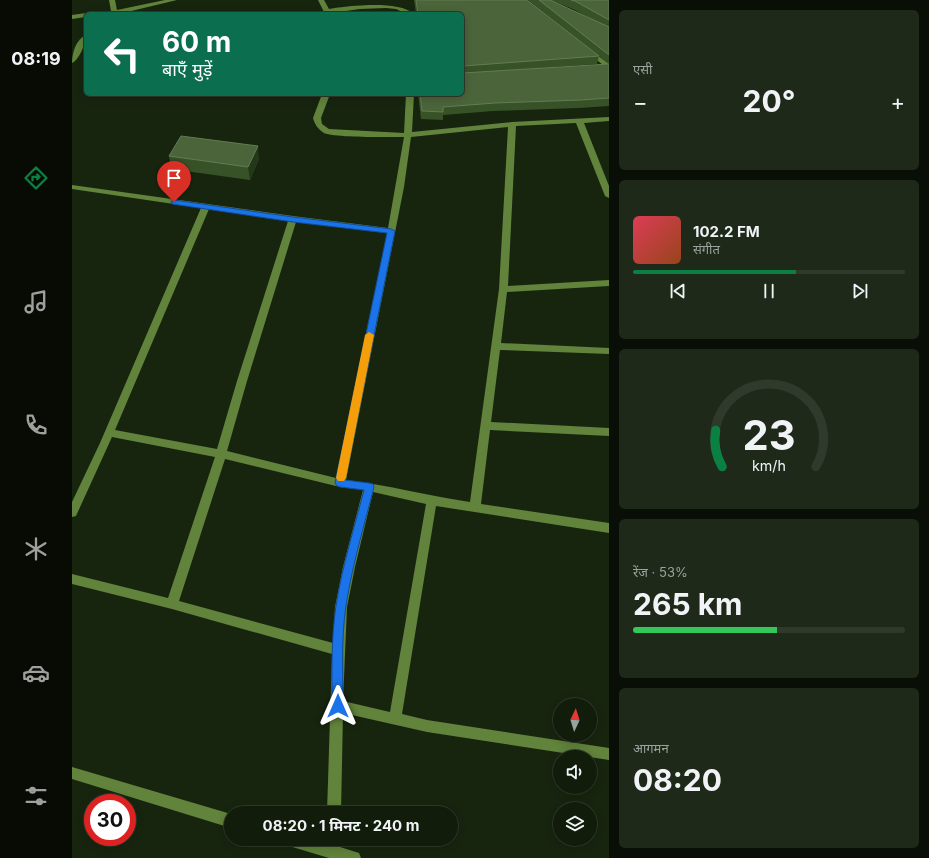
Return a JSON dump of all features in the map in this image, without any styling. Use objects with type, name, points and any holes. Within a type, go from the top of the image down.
[{"type":"street","points":[[112,0],[119,12],[174,0]]},
{"type":"street","points":[[321,0],[327,12]]},
{"type":"street","points":[[332,12],[373,3],[387,2],[404,6],[409,9],[410,12]]},
{"type":"street","points":[[72,16],[84,15]]},
{"type":"street","points":[[72,61],[84,40]]},
{"type":"street","points":[[584,48],[605,68]]},
{"type":"street","points":[[325,96],[318,118],[319,125],[327,131],[369,135],[408,135],[512,124],[609,119]]},
{"type":"street","points":[[340,483],[400,187],[408,135],[410,96]]},
{"type":"street","points":[[579,120],[609,196]]},
{"type":"street","points":[[475,507],[503,289],[512,124]]},
{"type":"street","points":[[72,187],[293,219],[391,231]]},
{"type":"street","points":[[72,513],[94,470],[154,324],[206,207]]},
{"type":"street","points":[[172,604],[221,454],[242,381],[293,219]]},
{"type":"street","points":[[503,289],[609,282]]},
{"type":"street","points":[[495,346],[609,350]]},
{"type":"street","points":[[486,426],[609,432]]},
{"type":"street","points":[[110,433],[221,454],[340,483],[369,487],[432,501],[609,528]]},
{"type":"street","points":[[334,806],[338,706],[338,650],[341,607],[349,567],[369,487]]},
{"type":"street","points":[[395,719],[432,501]]},
{"type":"street","points":[[72,579],[172,604],[338,650]]},
{"type":"street","points":[[338,706],[395,719],[609,754]]},
{"type":"street","points":[[72,773],[224,819]]},
{"type":"street","points":[[311,846],[354,858]]},
{"type":"street","points":[[333,846],[333,853]]},
{"type":"building","points":[[416,0],[527,0],[599,56],[464,66],[464,12],[418,12]]},
{"type":"building","points":[[539,0],[550,0],[609,27],[609,55]]},
{"type":"building","points":[[571,0],[609,0],[609,20],[575,1]]},
{"type":"building","points":[[609,64],[609,98],[495,103],[443,107],[443,112],[422,111],[420,96],[464,96],[464,73]]},
{"type":"building","points":[[181,136],[258,146],[248,167],[169,156]]},
{"type":"slow traffic","points":[[341,478],[369,335]]},
{"type":"route","points":[[174,202],[391,231],[340,483],[369,487],[349,567],[341,607],[338,650],[338,706]]}]
